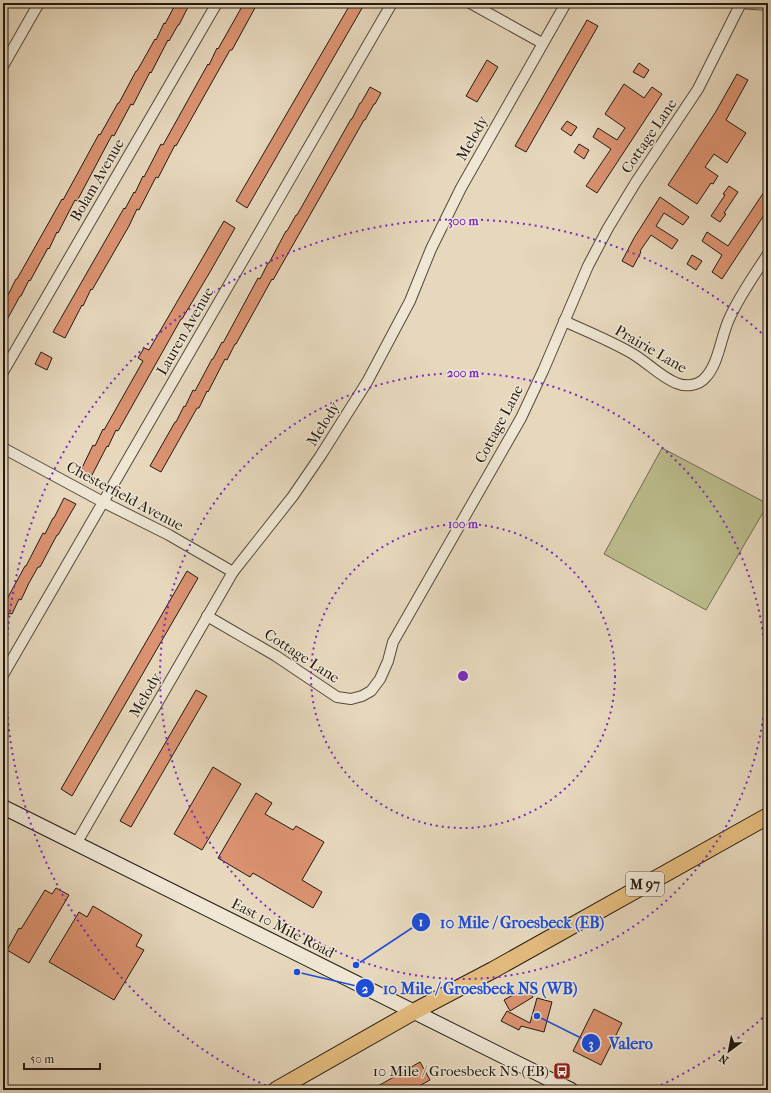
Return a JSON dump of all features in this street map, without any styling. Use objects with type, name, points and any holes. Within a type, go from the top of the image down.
[{"type":"main road","name":"East 10 Mile Road","points":[[3,807],[570,1090]]},
{"type":"main road","name":"M 97","points":[[276,1090],[413,1012],[493,970],[768,816]]},
{"type":"street","points":[[3,66],[39,3]]},
{"type":"street","name":"Bolam Avenue","points":[[3,372],[217,3]]},
{"type":"street","name":"Lauren Avenue","points":[[3,674],[392,3]]},
{"type":"street","points":[[470,3],[542,43]]},
{"type":"street","name":"Melody","points":[[76,844],[233,572],[322,456],[367,382],[410,301],[431,248],[461,188],[566,3]]},
{"type":"street","points":[[740,3],[768,5]]},
{"type":"street","name":"Cottage Lane","points":[[207,616],[276,656],[337,696],[351,699],[362,696],[371,691],[380,679],[388,661],[393,642],[521,418],[588,266],[608,228],[636,182],[698,89],[740,3]]},
{"type":"street","name":"Prairie Lane","points":[[564,321],[616,344],[675,383],[687,385],[699,383],[712,368],[730,317],[768,254]]},
{"type":"street","name":"Chesterfield Avenue","points":[[3,448],[169,535],[233,572]]},
{"type":"green space","points":[[662,448],[768,504],[706,610],[604,554]]},
{"type":"building","points":[[176,3],[190,3],[179,25],[169,41],[168,40],[151,73],[150,72],[133,105],[131,104],[114,136],[112,135],[77,201],[75,200],[49,249],[48,248],[30,281],[29,280],[3,327],[3,301],[6,294],[8,295],[99,134],[100,135],[119,103]]},
{"type":"building","points":[[244,3],[250,3],[256,6],[232,50],[230,50],[176,146],[175,145],[158,178],[156,177],[139,210],[137,209],[129,226],[92,290],[91,289],[65,338],[53,332],[124,208],[125,209],[134,192],[135,193],[161,144],[163,145]]},
{"type":"building","points":[[351,3],[365,3],[247,208],[236,201]]},
{"type":"building","points":[[587,20],[598,26],[526,152],[515,146]]},
{"type":"building","points":[[487,60],[498,67],[477,102],[466,96]]},
{"type":"building","points":[[639,63],[649,70],[644,78],[633,72]]},
{"type":"building","points":[[737,74],[748,80],[726,120],[746,133],[727,163],[714,154],[705,167],[718,176],[713,184],[711,183],[697,204],[668,185],[715,113]]},
{"type":"building","points":[[624,84],[644,98],[652,87],[662,94],[597,193],[586,186],[611,149],[593,137],[598,128],[617,140],[625,128],[605,114]]},
{"type":"building","points":[[370,87],[381,93],[364,120],[273,280],[272,279],[227,360],[225,359],[199,408],[197,408],[161,472],[150,466],[184,406],[185,407],[193,390],[195,391],[212,359],[222,342],[223,343],[258,278],[260,279],[286,231],[297,215]]},
{"type":"building","points":[[567,121],[577,127],[571,136],[561,129]]},
{"type":"building","points":[[579,144],[589,150],[584,159],[574,152]]},
{"type":"building","points":[[729,186],[738,192],[724,213],[726,214],[720,222],[711,216],[725,195],[723,194]]},
{"type":"building","points":[[768,186],[768,209],[722,279],[712,272],[722,255],[702,241],[707,232],[728,246]]},
{"type":"building","points":[[660,197],[689,217],[683,225],[664,213],[656,226],[678,240],[672,249],[651,235],[640,251],[641,252],[633,267],[622,261],[634,238]]},
{"type":"building","points":[[224,221],[235,228],[210,272],[181,319],[118,431],[116,430],[91,477],[80,472],[93,445],[95,446],[103,429],[104,430],[143,361],[138,358],[144,348],[149,350]]},
{"type":"building","points":[[692,255],[702,261],[696,270],[687,264]]},
{"type":"building","points":[[41,352],[52,358],[47,370],[35,364]]},
{"type":"building","points":[[64,498],[76,504],[40,567],[38,567],[21,600],[19,599],[12,614],[9,613],[3,625],[3,597],[7,599]]},
{"type":"building","points":[[187,571],[198,578],[72,796],[61,789]]},
{"type":"building","points":[[196,690],[207,696],[131,827],[120,821]]},
{"type":"building","points":[[213,767],[241,784],[202,850],[174,834]]},
{"type":"building","points":[[256,793],[272,803],[265,814],[293,830],[296,826],[324,842],[302,880],[322,892],[313,908],[253,873],[250,877],[218,858]]},
{"type":"building","points":[[56,888],[69,895],[29,963],[7,950],[19,928],[21,929],[45,890],[52,894]]},
{"type":"building","points":[[93,906],[142,935],[136,946],[144,950],[114,1000],[49,962],[79,912],[87,917]]},
{"type":"building","points":[[527,987],[533,997],[510,1011],[504,1000]]},
{"type":"building","points":[[537,998],[552,1002],[544,1032],[521,1026],[519,1030],[501,1021],[507,1011],[530,1023]]},
{"type":"building","points":[[594,1009],[622,1023],[601,1065],[573,1051]]},
{"type":"building","points":[[420,1062],[430,1080],[412,1090],[371,1090]]},
{"type":"place","name":"10 Mile / Groesbeck (EB)","points":[[356,965]]},
{"type":"place","name":"10 Mile / Groesbeck NS (WB)","points":[[297,972]]},
{"type":"place","name":"Valero","points":[[537,1016]]},
{"type":"place","name":"10 Mile / Groesbeck NS (EB)","points":[[562,1071]]}]
